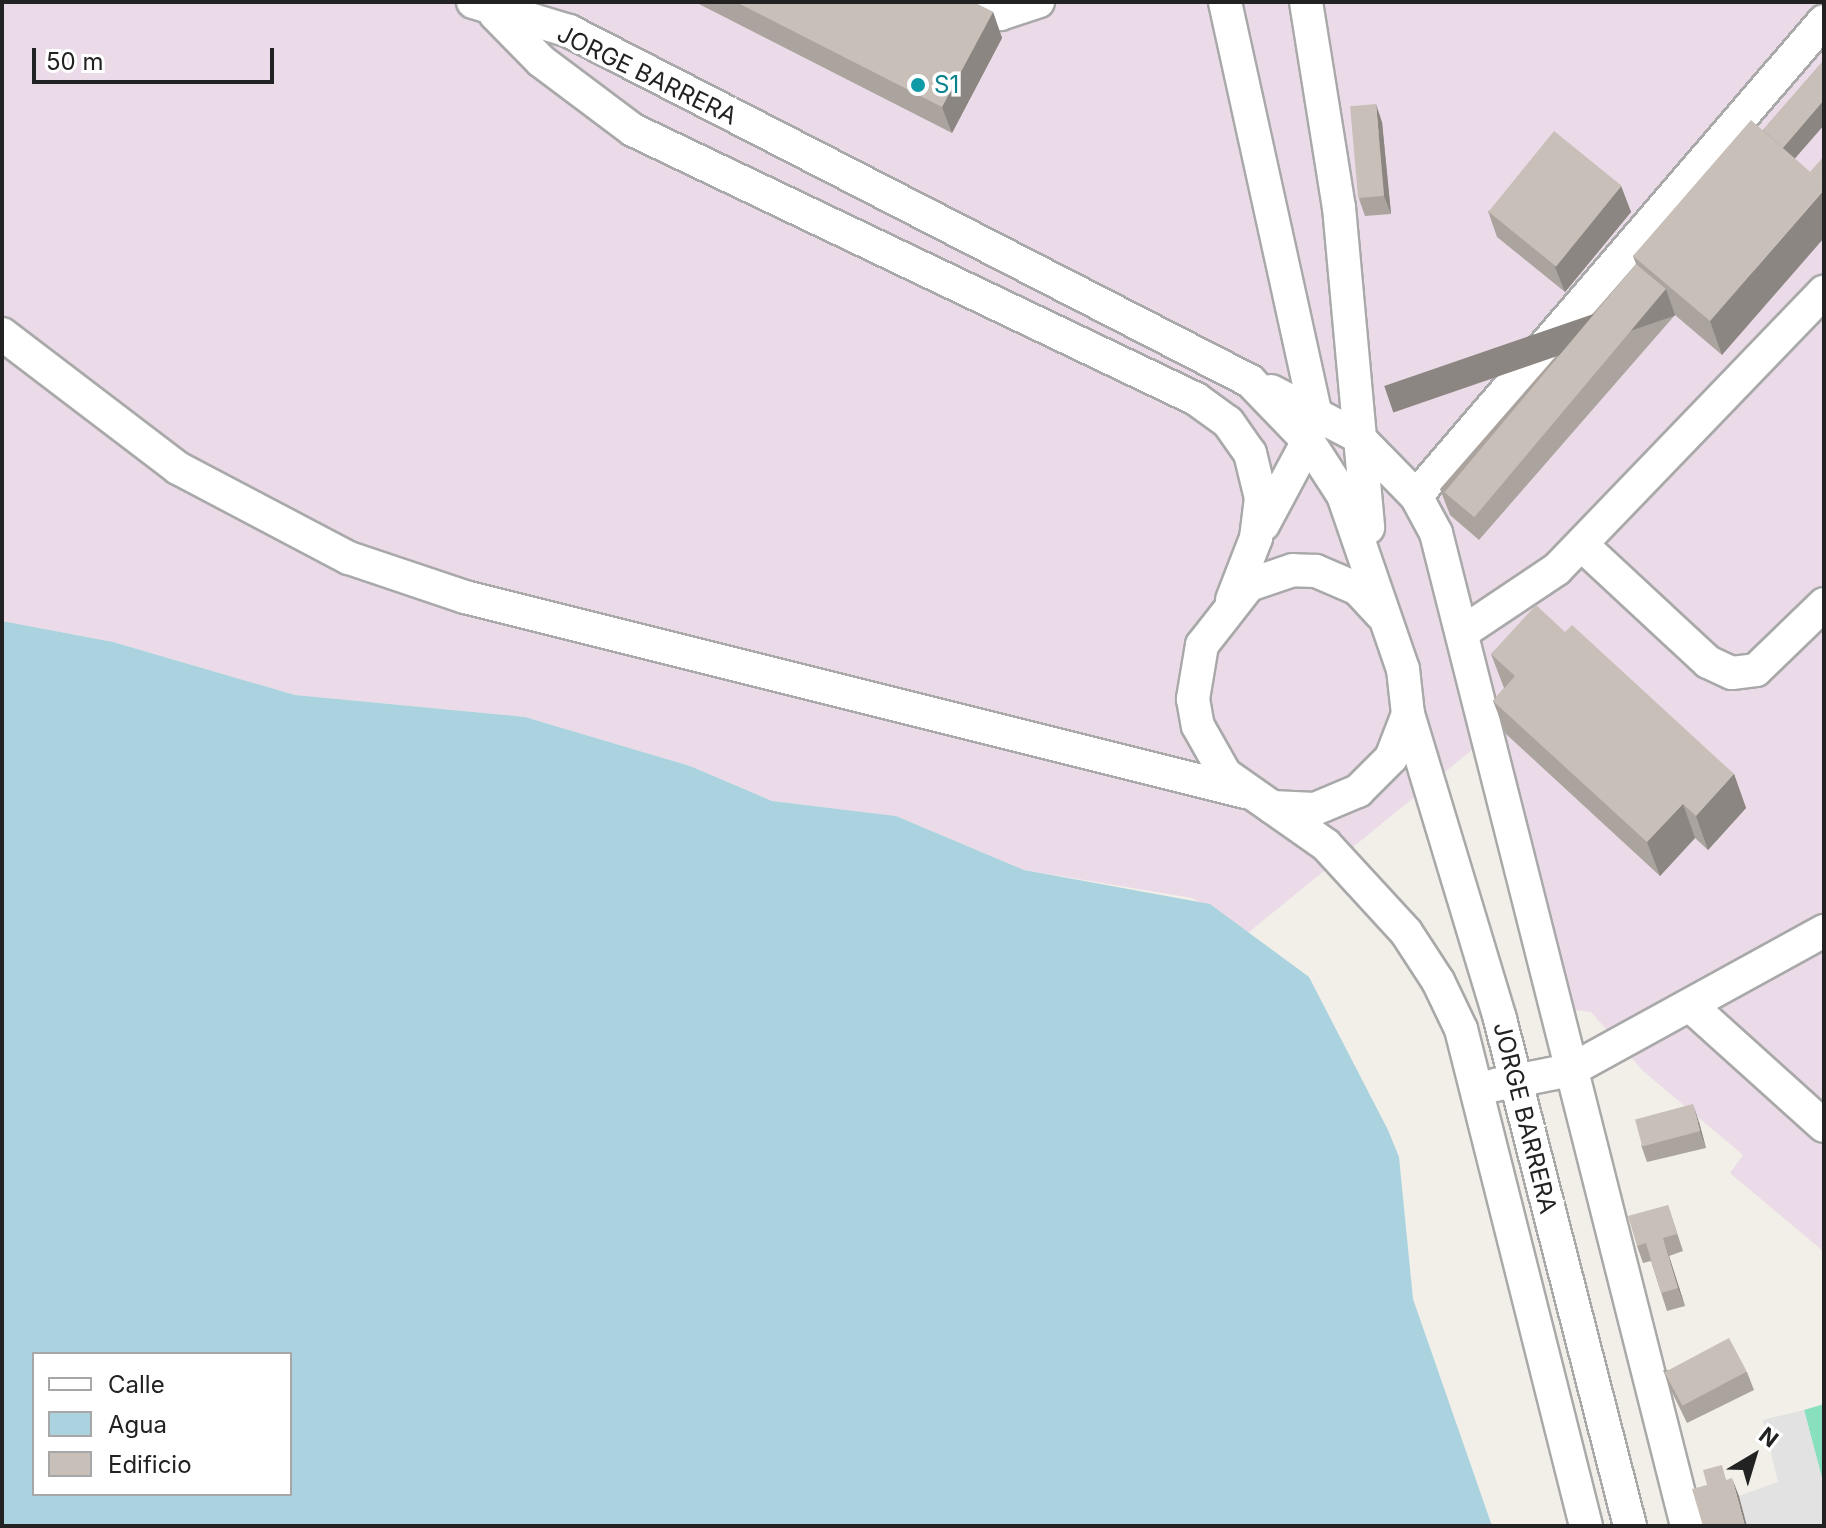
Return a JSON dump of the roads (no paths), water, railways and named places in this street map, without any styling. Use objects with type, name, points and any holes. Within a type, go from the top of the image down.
[{"type":"street","points":[[976,2],[1000,14],[1038,2]]},
{"type":"street","points":[[1225,2],[1311,426],[1256,538]]},
{"type":"street","points":[[1306,2],[1339,207],[1357,436],[1375,587]]},
{"type":"street","name":"JORGE BARRERA","points":[[484,8],[569,31],[1250,381],[1311,426],[1343,495],[1387,624],[1408,714],[1516,1081],[1630,1526]]},
{"type":"street","name":"JORGE BARRERA","points":[[484,8],[541,61],[633,130],[1196,399],[1228,422],[1250,453],[1261,498],[1256,538],[1232,600],[1208,633],[1194,671],[1205,742],[1257,799],[1326,845],[1406,932],[1461,1029],[1586,1526]]},
{"type":"street","points":[[1416,496],[1824,21]]},
{"type":"street","points":[[1463,632],[1526,593],[1582,545],[1824,292]]},
{"type":"street","points":[[2,334],[178,468],[349,558],[465,597],[1164,771],[1257,799],[1315,809],[1358,791],[1391,758],[1408,714]]},
{"type":"street","points":[[1311,426],[1357,436],[1416,496],[1436,533],[1687,1526]]},
{"type":"street","points":[[1582,545],[1708,662],[1732,673],[1756,670],[1824,604]]},
{"type":"street","name":"JORGE BARRERA","points":[[1232,600],[1270,575],[1316,571],[1358,589],[1387,624]]},
{"type":"street","points":[[1164,771],[1188,761],[1205,742]]},
{"type":"street","points":[[1476,1089],[1571,1070],[1693,1008],[1824,931]]},
{"type":"street","points":[[1693,1008],[1824,1126]]},
{"type":"water","points":[[2,621],[113,642],[295,695],[525,717],[690,766],[772,801],[896,816],[1024,870],[1210,904],[1309,977],[1388,1130],[1399,1157],[1413,1299],[1492,1526],[2,1526]]},
{"type":"place","name":"S1","points":[[918,85]]}]
